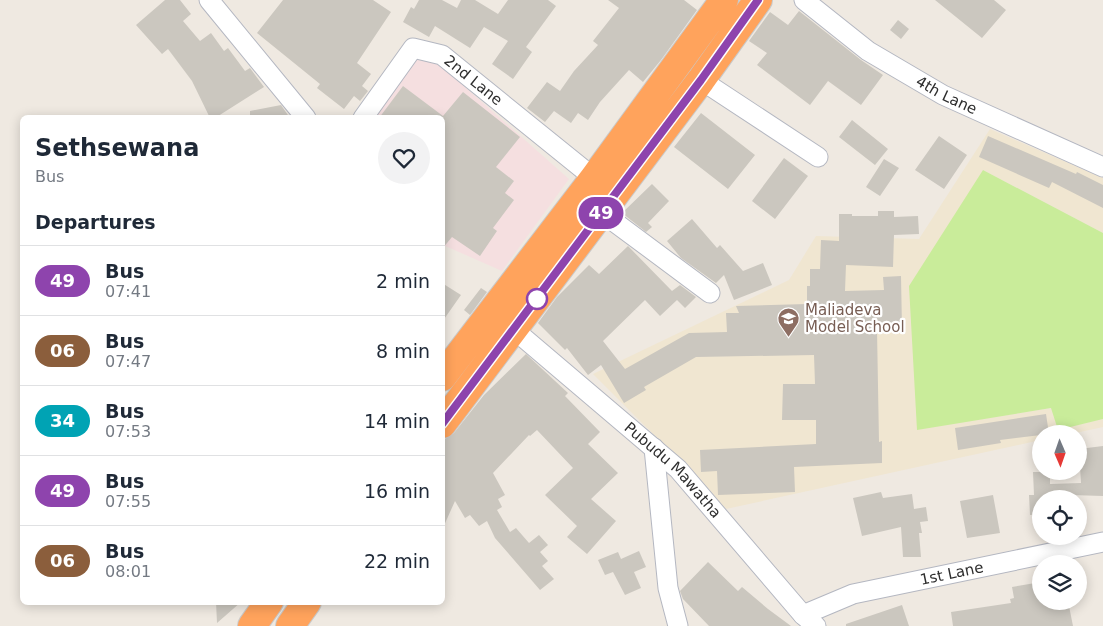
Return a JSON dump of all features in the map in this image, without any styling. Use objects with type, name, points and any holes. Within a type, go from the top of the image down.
[{"type":"highway","points":[[445,373],[594,178],[724,0]]},
{"type":"highway","points":[[445,420],[701,80],[758,0]]},
{"type":"highway","points":[[252,626],[267,605]]},
{"type":"highway","points":[[290,626],[305,605]]},
{"type":"street","points":[[209,0],[304,115]]},
{"type":"street","name":"4th Lane","points":[[804,0],[868,51],[943,95],[1103,167]]},
{"type":"street","name":"2nd Lane","points":[[366,115],[413,48],[442,55],[594,178]]},
{"type":"street","points":[[701,80],[818,157]]},
{"type":"street","points":[[601,212],[710,293]]},
{"type":"street","name":"Pubudu Mawatha","points":[[492,313],[514,329],[678,469],[810,620]]},
{"type":"street","points":[[654,448],[668,588],[678,626]]},
{"type":"street","name":"1st Lane","points":[[810,620],[853,594],[1103,542]]},
{"type":"shaded area","points":[[414,59],[439,64],[569,179],[502,271],[445,246],[445,115],[375,115]]},
{"type":"shaded area","name":"Maliadeva Model School","points":[[990,129],[1103,178],[1103,233],[983,170],[917,429],[1052,408],[1057,425],[1032,425],[1032,442],[726,509],[593,374],[789,280],[816,236],[919,239]]},
{"type":"shaded area","name":"Maliadeva Model School","points":[[1103,419],[1103,427],[1088,430],[1088,425],[1076,425]]},
{"type":"green space","points":[[983,170],[1103,233],[1103,419],[1078,425],[1056,425],[1051,408],[917,430],[909,286]]},
{"type":"building","points":[[165,0],[180,0],[191,14],[183,21],[200,41],[211,33],[224,51],[228,48],[245,71],[250,68],[264,87],[220,115],[209,115],[192,81],[168,49],[162,54],[136,25]]},
{"type":"building","points":[[283,0],[373,0],[391,12],[357,63],[371,74],[362,86],[368,91],[360,101],[354,96],[344,109],[317,88],[320,84],[257,33]]},
{"type":"building","points":[[419,0],[442,0],[457,8],[461,0],[475,0],[498,14],[508,0],[548,0],[556,6],[526,47],[532,52],[513,79],[492,64],[508,41],[484,27],[470,48],[435,26],[429,37],[403,22],[411,7],[414,9]]},
{"type":"building","points":[[608,0],[684,0],[697,10],[643,82],[629,70],[600,102],[588,120],[578,113],[571,123],[554,111],[545,122],[527,108],[547,82],[560,91],[574,71],[598,45],[593,41],[619,8]]},
{"type":"building","points":[[935,0],[994,0],[1006,10],[982,38]]},
{"type":"building","points":[[799,11],[883,75],[861,105],[828,81],[810,105],[757,65],[767,53],[749,41],[770,12],[788,25]]},
{"type":"building","points":[[898,20],[909,29],[901,39],[890,30]]},
{"type":"building","points":[[403,86],[442,115],[381,115]]},
{"type":"building","points":[[463,92],[520,137],[496,167],[514,181],[505,193],[514,200],[493,228],[497,231],[480,256],[452,237],[445,245],[444,115]]},
{"type":"building","points":[[281,105],[288,115],[250,115],[250,111]]},
{"type":"building","points":[[701,113],[755,155],[728,189],[674,147]]},
{"type":"building","points":[[852,120],[888,149],[875,165],[839,137]]},
{"type":"building","points":[[939,136],[967,155],[944,189],[915,170]]},
{"type":"building","points":[[988,136],[1076,174],[1077,172],[1103,185],[1103,208],[1052,182],[1049,188],[979,157]]},
{"type":"building","points":[[784,158],[808,176],[775,219],[752,201]]},
{"type":"building","points":[[884,159],[899,168],[880,196],[866,187]]},
{"type":"building","points":[[652,184],[669,201],[648,223],[652,227],[646,232],[622,213]]},
{"type":"building","points":[[878,211],[894,211],[894,217],[918,216],[919,234],[894,235],[893,267],[846,265],[845,291],[884,290],[883,277],[901,276],[902,329],[877,330],[879,442],[882,441],[882,463],[794,467],[795,492],[718,495],[717,471],[701,472],[700,450],[816,444],[816,420],[782,420],[783,384],[815,384],[814,355],[696,357],[644,387],[646,390],[624,403],[601,365],[588,375],[567,348],[565,350],[538,323],[557,297],[589,265],[599,274],[628,246],[672,291],[680,285],[696,297],[685,308],[677,300],[660,316],[645,300],[603,341],[625,369],[689,333],[727,332],[726,313],[739,313],[736,306],[807,304],[807,286],[810,286],[810,269],[820,269],[821,240],[839,241],[839,214],[878,216]]},
{"type":"building","points":[[692,219],[717,248],[720,245],[743,271],[763,263],[772,285],[734,300],[724,275],[716,283],[681,258],[667,241]]},
{"type":"building","points":[[445,285],[461,295],[445,318]]},
{"type":"building","points":[[481,288],[487,292],[470,315],[464,310]]},
{"type":"building","points":[[526,354],[568,393],[565,396],[600,432],[588,444],[618,473],[591,499],[616,521],[587,554],[567,537],[577,526],[545,495],[573,468],[537,430],[529,435],[493,473],[505,495],[498,499],[502,507],[497,510],[510,532],[516,528],[529,543],[539,535],[548,545],[540,552],[548,561],[542,566],[554,579],[540,590],[495,538],[487,521],[479,526],[470,515],[465,518],[455,501],[445,523],[445,439],[454,433],[484,395]]},
{"type":"building","points":[[1046,414],[1048,425],[1032,425],[1032,436],[1000,440],[1001,443],[958,450],[955,428]]},
{"type":"building","points":[[1103,446],[1103,496],[1087,496],[1087,490],[1034,490],[1033,480],[1050,480],[1050,484],[1081,483],[1081,480],[1088,480],[1088,448]]},
{"type":"building","points":[[881,492],[883,498],[912,494],[914,509],[926,507],[928,521],[920,522],[922,533],[919,533],[921,557],[903,557],[901,527],[862,536],[853,498]]},
{"type":"building","points":[[993,495],[1000,533],[967,538],[960,501]]},
{"type":"building","points":[[1029,495],[1032,495],[1032,515],[1030,515]]},
{"type":"building","points":[[639,551],[646,567],[634,572],[641,588],[625,595],[613,572],[605,575],[598,560],[618,552],[621,559]]},
{"type":"building","points":[[708,562],[738,591],[742,587],[791,626],[709,626],[683,599],[680,591]]},
{"type":"building","points":[[1032,584],[1032,610],[1070,610],[1073,626],[953,626],[951,612],[1011,603],[1010,599],[1014,598],[1012,587]]},
{"type":"building","points":[[216,605],[238,605],[217,623]]},
{"type":"building","points":[[902,605],[909,626],[846,626],[846,624]]},
{"type":"bus line","name":"49","points":[[445,420],[701,80],[758,0]]},
{"type":"place","name":"Maliadeva Model School","points":[[789,338]]}]
